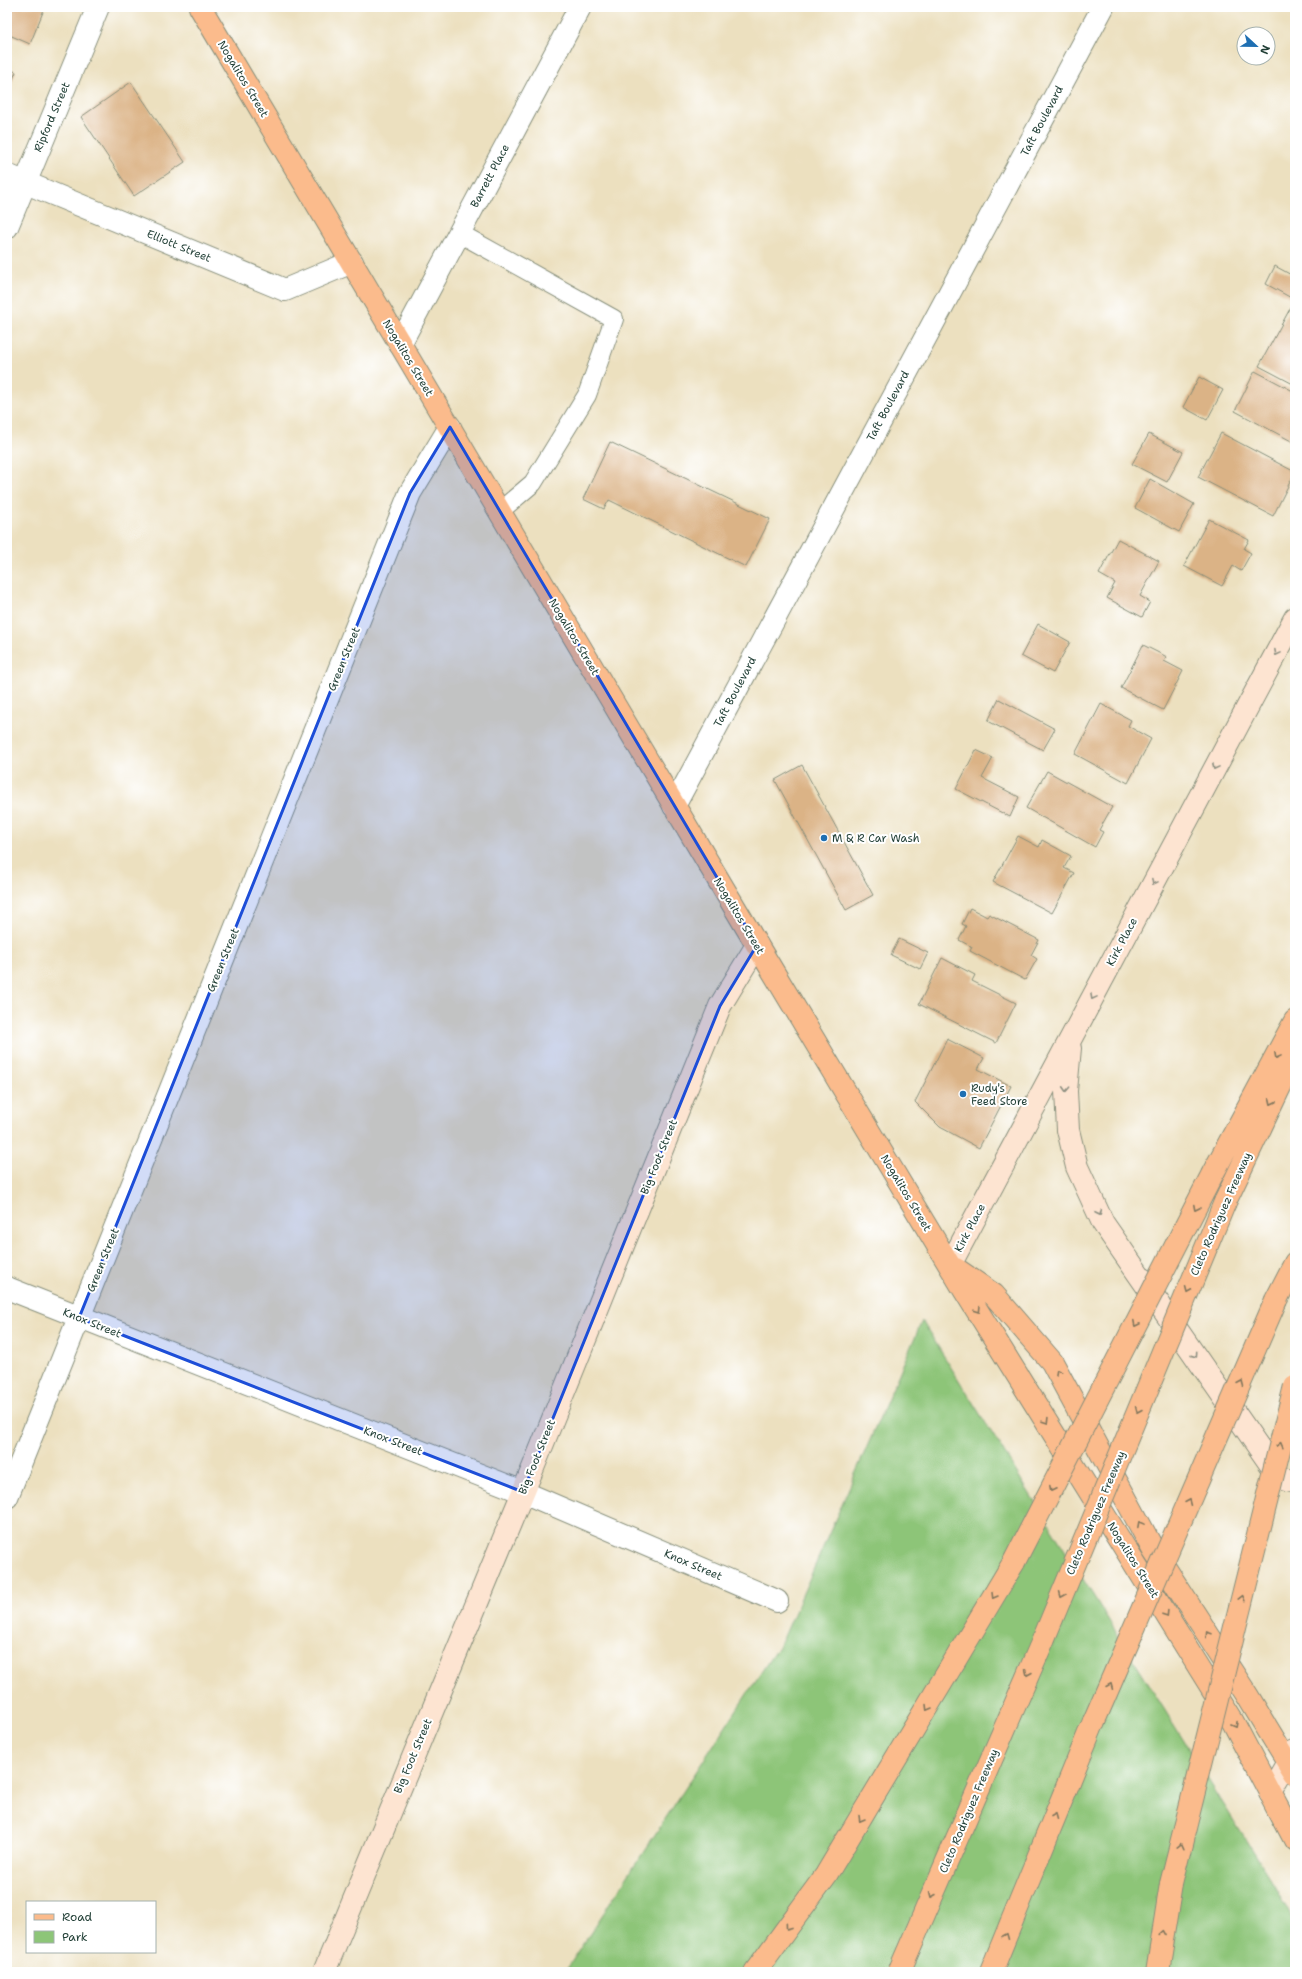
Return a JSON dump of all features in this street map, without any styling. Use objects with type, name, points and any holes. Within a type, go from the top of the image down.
[{"type":"main road","name":"Nogalitos Street","points":[[200,7],[756,945],[950,1265],[1233,1722],[1295,1840]]},
{"type":"main road","name":"Kirk Place","points":[[950,1265],[1295,618]]},
{"type":"main road","name":"Big Foot Street","points":[[324,1972],[523,1492],[720,1006],[756,945]]},
{"type":"main road","points":[[755,1972],[826,1875],[1014,1562],[1213,1173],[1295,1021]]},
{"type":"main road","points":[[1072,1036],[1066,1091],[1068,1130],[1077,1167],[1103,1223],[1280,1478],[1295,1482]]},
{"type":"main road","name":"Cleto Rodriguez Freeway","points":[[898,1972],[1044,1638],[1225,1202],[1295,1055]]},
{"type":"main road","points":[[991,1972],[1094,1721],[1276,1300],[1295,1263]]},
{"type":"main road","name":"Nogalitos Street","points":[[950,1265],[994,1295],[1052,1362],[1154,1551],[1293,1762]]},
{"type":"main road","points":[[1157,1972],[1171,1884],[1295,1386]]},
{"type":"main road","points":[[1270,1794],[1293,1762]]},
{"type":"street","name":"Ripford Street","points":[[7,227],[16,179],[98,7]]},
{"type":"street","name":"Barrett Place","points":[[400,344],[580,7]]},
{"type":"street","name":"Taft Boulevard","points":[[674,806],[1103,7]]},
{"type":"street","name":"Elliott Street","points":[[16,179],[285,290],[352,262]]},
{"type":"street","name":"Green Street","points":[[7,1497],[410,493],[450,427]]},
{"type":"street","name":"Knox Street","points":[[7,1288],[79,1318],[523,1492],[777,1601]]},
{"type":"lane","points":[[459,233],[614,319],[586,395],[533,483],[500,511]]},
{"type":"highlighted area","points":[[450,427],[757,945],[720,1006],[523,1492],[79,1318],[410,493]]},
{"type":"green space","points":[[922,1321],[1277,1890],[1295,1924],[1295,1972],[565,1972],[783,1639]]},
{"type":"building","points":[[7,7],[45,7],[30,44],[7,34]]},
{"type":"building","points":[[7,68],[16,72],[7,93]]},
{"type":"building","points":[[131,82],[185,162],[134,196],[81,117]]},
{"type":"building","points":[[1275,266],[1295,277],[1295,300],[1266,284]]},
{"type":"building","points":[[1292,305],[1295,306],[1295,385],[1259,366]]},
{"type":"building","points":[[1255,371],[1295,392],[1295,443],[1235,411]]},
{"type":"building","points":[[1199,377],[1223,390],[1207,420],[1183,407]]},
{"type":"building","points":[[1221,433],[1295,472],[1273,516],[1198,477]]},
{"type":"building","points":[[1149,434],[1183,452],[1167,482],[1132,464]]},
{"type":"building","points":[[610,442],[770,519],[746,567],[609,500],[604,509],[583,499]]},
{"type":"building","points":[[1150,479],[1194,504],[1179,532],[1135,508]]},
{"type":"building","points":[[1209,519],[1249,540],[1244,549],[1251,553],[1241,571],[1233,566],[1222,586],[1184,566]]},
{"type":"building","points":[[1118,539],[1159,561],[1140,596],[1150,602],[1142,617],[1107,598],[1115,583],[1099,574]]},
{"type":"building","points":[[1038,624],[1070,642],[1053,673],[1021,656]]},
{"type":"building","points":[[1143,645],[1167,657],[1164,661],[1183,671],[1163,710],[1121,688]]},
{"type":"building","points":[[999,699],[1055,729],[1043,750],[988,721]]},
{"type":"building","points":[[1101,704],[1131,720],[1128,726],[1151,739],[1128,783],[1075,754]]},
{"type":"building","points":[[976,750],[993,758],[982,778],[1019,797],[1010,817],[956,789]]},
{"type":"building","name":"M & R Car Wash","points":[[802,765],[873,895],[846,910],[775,780]]},
{"type":"building","points":[[1047,771],[1112,807],[1099,830],[1103,832],[1095,847],[1026,808]]},
{"type":"building","points":[[1018,836],[1039,847],[1042,840],[1071,856],[1064,868],[1074,873],[1052,913],[993,882]]},
{"type":"building","points":[[970,908],[987,917],[989,914],[1039,940],[1031,955],[1037,959],[1025,980],[970,951],[972,947],[959,940],[966,926],[962,924]]},
{"type":"building","points":[[899,939],[928,953],[920,969],[891,955]]},
{"type":"building","points":[[942,958],[975,975],[972,981],[1016,1003],[996,1043],[919,1004]]},
{"type":"building","name":"Rudy's Feed Store","points":[[947,1039],[984,1058],[978,1069],[1011,1086],[979,1148],[940,1127],[915,1102]]},
{"type":"place","name":"M & R Car Wash","points":[[824,838]]},
{"type":"place","name":"Rudy's Feed Store","points":[[963,1094]]}]
